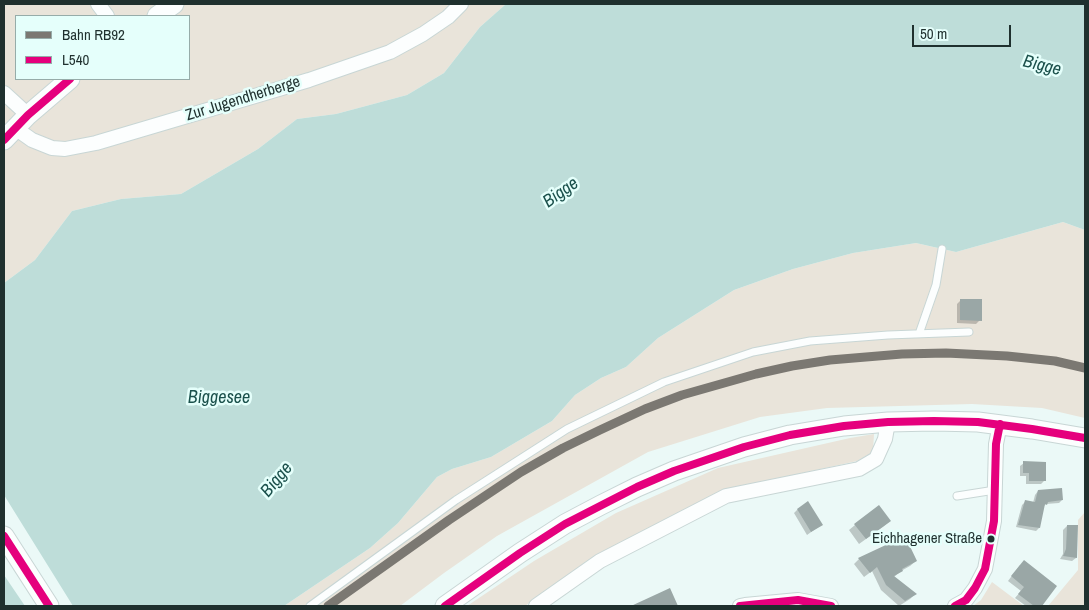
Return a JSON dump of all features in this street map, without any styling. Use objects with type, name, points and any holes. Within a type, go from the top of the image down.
[{"type":"main road","points":[[158,15],[174,4]]},
{"type":"main road","points":[[9,134],[69,80]]},
{"type":"main road","points":[[445,606],[565,524],[637,487],[674,471],[744,447],[790,435],[844,426],[888,422],[934,421],[1000,424],[1085,438]]},
{"type":"main road","points":[[4,536],[49,606]]},
{"type":"street","points":[[98,4],[106,15]]},
{"type":"street","name":"Zur Jugendherberge","points":[[9,134],[52,148],[96,143],[309,80],[390,52],[423,34],[461,4]]},
{"type":"street","points":[[4,94],[28,115]]},
{"type":"street","points":[[536,606],[600,561],[726,496],[859,469],[876,459],[885,439],[888,422]]},
{"type":"street","points":[[954,606],[966,600],[985,569],[994,521],[996,444],[1000,424]]},
{"type":"street","points":[[740,606],[798,600],[831,606]]},
{"type":"lane","points":[[919,334],[936,285],[942,248]]},
{"type":"lane","points":[[310,606],[456,500],[568,429],[664,382],[753,352],[810,341],[888,335],[969,332]]},
{"type":"lane","points":[[957,496],[995,490]]},
{"type":"shaded area","points":[[4,4],[506,4],[480,27],[444,73],[407,95],[336,114],[297,119],[258,149],[181,194],[121,199],[72,211],[35,260],[4,283]]},
{"type":"shaded area","points":[[1063,222],[1085,230],[1085,418],[1042,408],[972,404],[827,408],[760,417],[648,452],[497,536],[400,606],[284,606],[370,548],[398,523],[437,477],[452,469],[491,457],[552,421],[575,395],[601,378],[626,367],[658,338],[734,290],[793,269],[853,253],[916,243],[956,252]]},
{"type":"shaded area","points":[[874,434],[873,452],[857,461],[726,490],[598,555],[525,606],[467,606],[534,561],[616,513],[718,468]]},
{"type":"shaded area","points":[[1085,512],[1085,606],[1048,606],[1078,570],[1078,520]]},
{"type":"shaded area","points":[[992,582],[1024,606],[973,606],[981,600]]},
{"type":"water","name":"Biggesee","points":[[506,4],[1085,4],[1085,230],[1063,222],[956,252],[916,243],[853,253],[793,269],[734,290],[658,338],[626,367],[601,378],[575,395],[552,421],[491,457],[452,469],[437,477],[398,523],[370,548],[284,606],[73,606],[4,495],[4,283],[35,260],[72,211],[121,199],[181,194],[258,149],[297,119],[336,114],[407,95],[444,73],[480,27]]},
{"type":"water","points":[[4,575],[25,606],[4,606]]},
{"type":"building","points":[[960,299],[982,299],[982,321],[960,320]]},
{"type":"building","points":[[1023,461],[1046,462],[1046,481],[1029,481],[1029,473],[1023,473]]},
{"type":"building","points":[[1062,488],[1063,500],[1045,504],[1040,528],[1018,525],[1025,500],[1035,502],[1038,490]]},
{"type":"building","points":[[808,501],[823,525],[811,532],[797,509]]},
{"type":"building","points":[[879,505],[891,521],[866,539],[854,524]]},
{"type":"building","points":[[1067,525],[1078,525],[1077,558],[1063,556],[1066,549]]},
{"type":"building","points":[[905,536],[917,561],[894,576],[917,594],[905,601],[886,585],[877,567],[870,573],[858,558]]},
{"type":"building","points":[[1024,560],[1057,586],[1042,606],[1034,606],[1018,594],[1024,587],[1011,576]]},
{"type":"building","points":[[670,588],[678,606],[631,606]]},
{"type":"rail line","name":"RB92","points":[[328,606],[449,520],[521,472],[600,430],[645,409],[682,395],[792,366],[830,360],[902,354],[946,353],[1007,356],[1055,361],[1085,368]]},
{"type":"transit line","name":"L540","points":[[4,140],[28,115],[69,80]]},
{"type":"transit line","name":"L540","points":[[445,606],[565,524],[637,487],[674,471],[744,447],[790,435],[844,426],[888,422],[978,422],[1085,438]]},
{"type":"transit line","name":"L540","points":[[955,606],[966,600],[985,569],[994,521],[996,444],[1000,424]]},
{"type":"transit line","name":"L540","points":[[4,536],[49,606]]},
{"type":"transit line","name":"L540","points":[[740,606],[798,600],[831,606]]},
{"type":"place","name":"Eichhagener Straße","points":[[991,539]]},
{"type":"water label","name":"Bigge","points":[[1042,66]]},
{"type":"water label","name":"Bigge","points":[[561,193]]},
{"type":"water label","name":"Bigge","points":[[277,480]]}]
